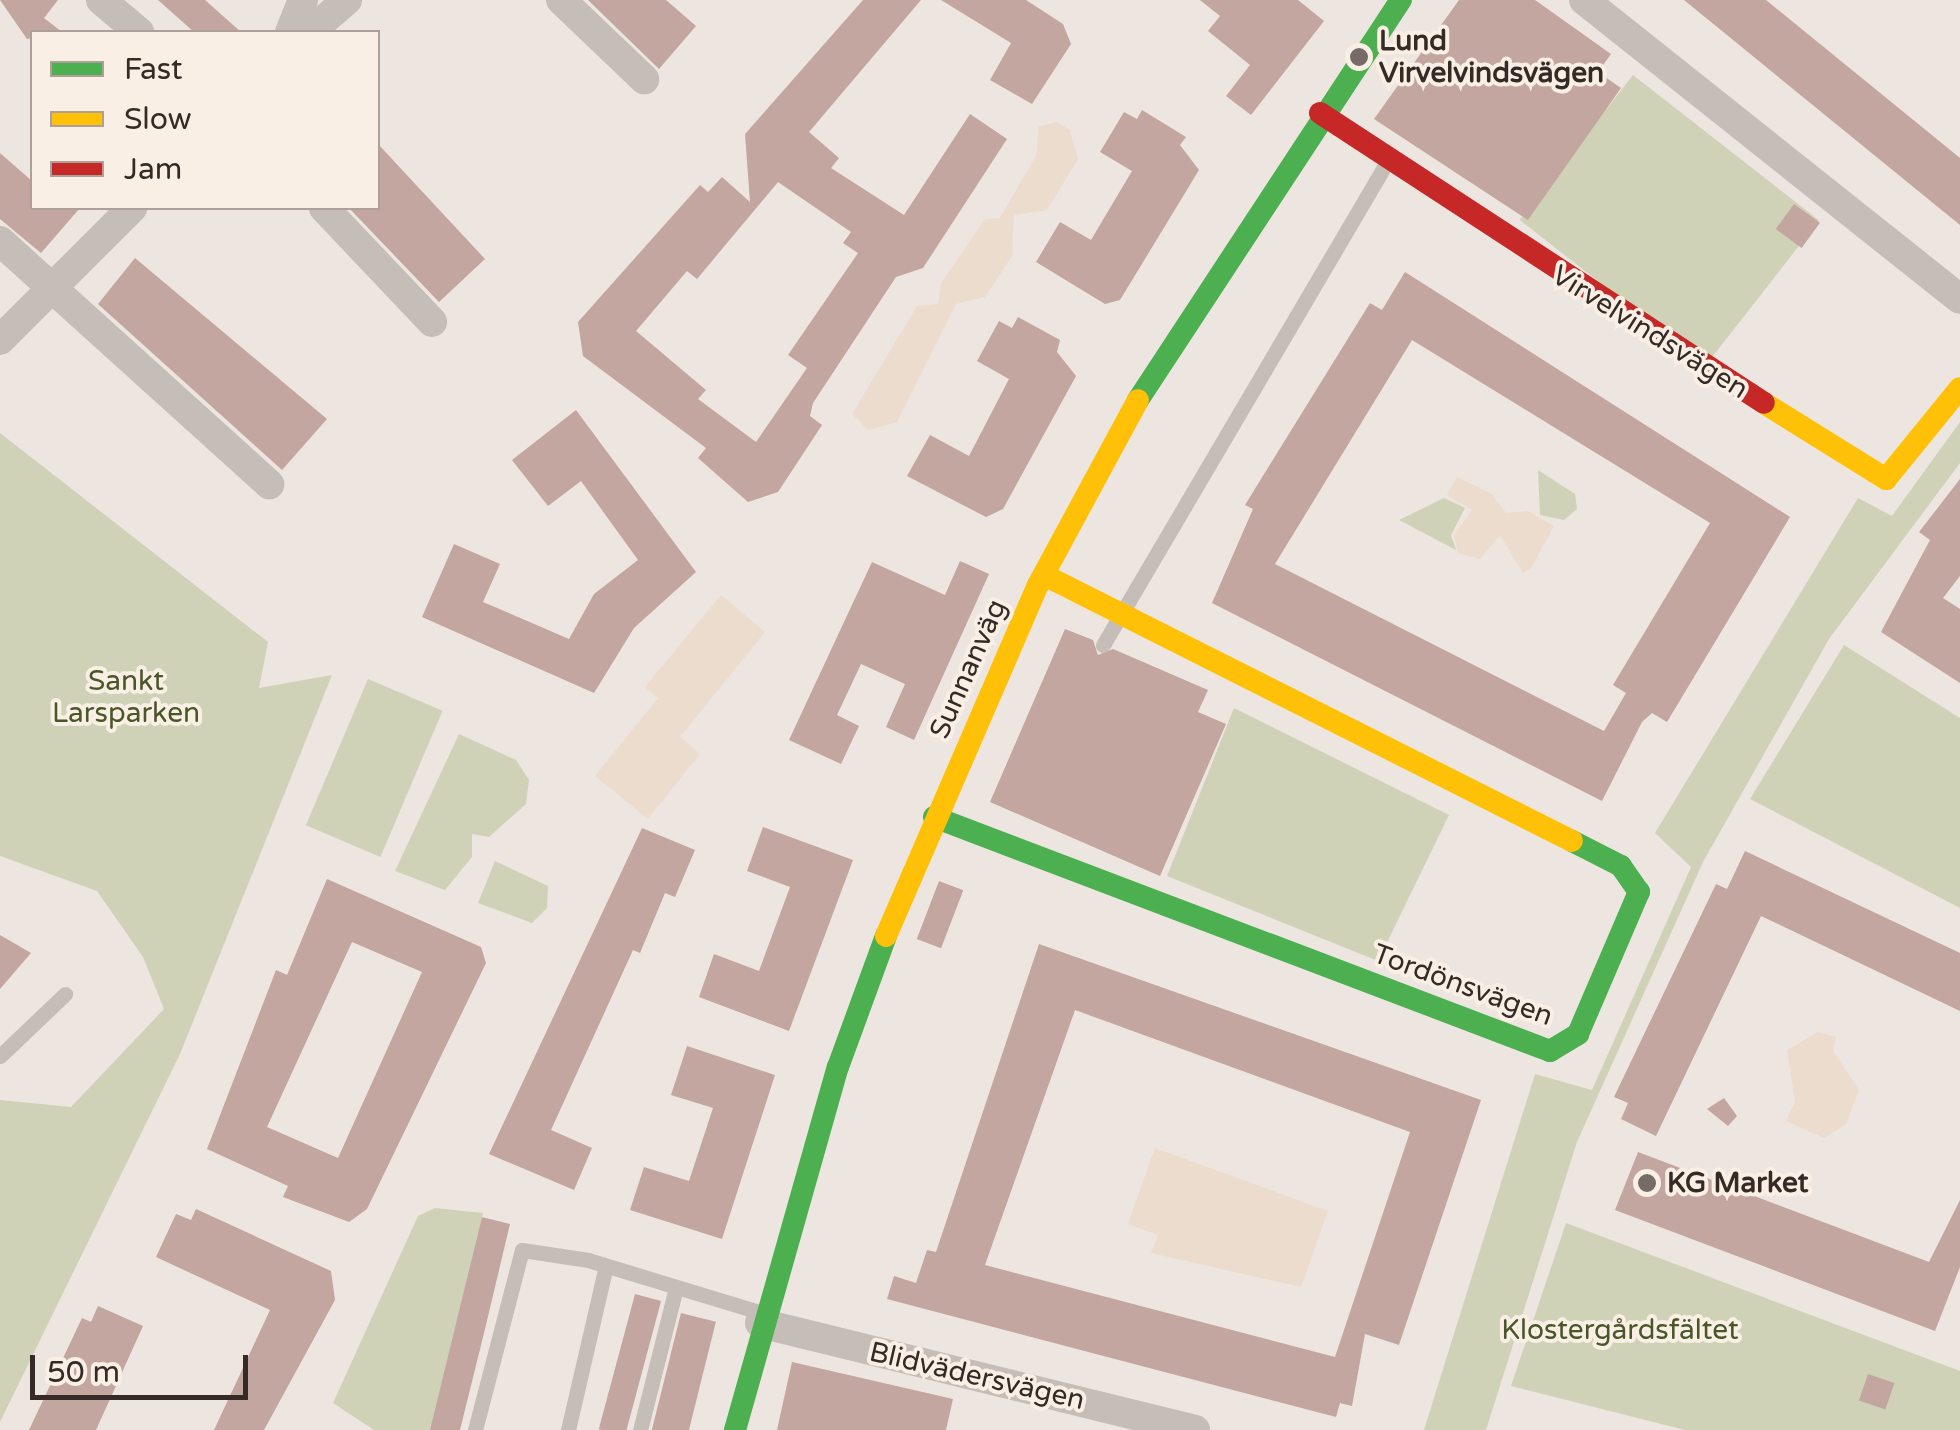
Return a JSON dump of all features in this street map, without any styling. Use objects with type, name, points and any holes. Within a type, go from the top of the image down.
[{"type":"street","points":[[102,0],[137,30]]},
{"type":"street","points":[[291,30],[303,0]]},
{"type":"street","points":[[312,30],[347,0]]},
{"type":"street","points":[[561,0],[644,79]]},
{"type":"street","name":"Sunnanväg","points":[[735,1430],[761,1318],[838,1067],[934,817],[1044,575],[1140,395],[1320,113],[1401,0]]},
{"type":"street","points":[[1584,0],[1960,300]]},
{"type":"street","name":"Virvelvindsvägen","points":[[1320,113],[1387,162],[1874,475],[1905,466],[1960,388]]},
{"type":"street","points":[[0,340],[130,210]]},
{"type":"street","points":[[326,210],[432,322]]},
{"type":"street","points":[[0,241],[269,484]]},
{"type":"street","name":"Tordönsvägen","points":[[934,817],[1538,1047],[1572,1044],[1636,910],[1632,873],[1044,575]]},
{"type":"street","name":"Blidvädersvägen","points":[[761,1318],[1194,1430]]},
{"type":"lane","points":[[1104,645],[1118,615],[1387,162]]},
{"type":"lane","points":[[4,1048],[65,994]]},
{"type":"lane","points":[[475,1430],[522,1250],[606,1266],[761,1318]]},
{"type":"lane","points":[[568,1430],[606,1266]]},
{"type":"lane","points":[[640,1430],[676,1288]]},
{"type":"green space","points":[[1633,75],[1819,220],[1706,365],[1520,220]]},
{"type":"green space","points":[[1960,422],[1960,463],[1829,639],[1703,862],[1577,1142],[1486,1430],[1424,1430],[1535,1074],[1592,1090],[1691,867],[1655,833],[1858,498],[1892,516]]},
{"type":"green space","name":"Sankt Larsparken","points":[[0,433],[268,642],[259,688],[332,675],[180,1054],[0,1422],[0,1100],[71,1107],[164,1009],[143,957],[97,891],[0,856]]},
{"type":"green space","points":[[1538,470],[1575,494],[1577,509],[1564,520],[1540,515]]},
{"type":"green space","points":[[1444,498],[1465,508],[1451,535],[1456,550],[1399,520]]},
{"type":"green space","points":[[1844,645],[1960,718],[1960,908],[1750,799]]},
{"type":"green space","points":[[368,679],[443,711],[380,857],[306,825]]},
{"type":"green space","points":[[1234,708],[1449,815],[1378,961],[1167,876]]},
{"type":"green space","points":[[459,734],[516,760],[529,780],[526,804],[489,837],[472,834],[472,857],[445,890],[395,871]]},
{"type":"green space","points":[[495,861],[548,886],[547,908],[532,923],[478,903]]},
{"type":"green space","points":[[435,1208],[483,1213],[431,1430],[374,1430],[333,1403],[418,1216]]},
{"type":"green space","name":"Klostergårdsfältet","points":[[1566,1223],[1960,1371],[1960,1430],[1685,1430],[1511,1386]]},
{"type":"shaded area","points":[[1056,122],[1070,130],[1078,159],[1047,210],[1014,215],[1012,256],[985,297],[956,304],[897,422],[868,430],[852,414],[917,306],[938,304],[941,283],[985,219],[1000,218],[1037,154],[1038,127]]},
{"type":"shaded area","points":[[1457,477],[1492,494],[1506,513],[1528,511],[1554,526],[1531,568],[1523,573],[1500,535],[1480,559],[1458,553],[1454,535],[1472,510],[1447,495]]},
{"type":"shaded area","points":[[721,595],[765,632],[680,737],[700,754],[648,819],[595,776],[658,698],[645,687]]},
{"type":"shaded area","points":[[1818,1032],[1836,1037],[1833,1051],[1859,1090],[1846,1124],[1824,1138],[1786,1121],[1795,1102],[1787,1050]]},
{"type":"shaded area","points":[[1155,1148],[1328,1211],[1301,1287],[1151,1253],[1158,1235],[1128,1224]]},
{"type":"building","points":[[0,0],[58,0],[44,18],[59,30],[30,30],[27,39]]},
{"type":"building","points":[[158,0],[205,0],[239,30],[192,30]]},
{"type":"building","points":[[588,0],[666,0],[696,26],[659,69]]},
{"type":"building","points":[[863,0],[921,0],[809,132],[839,158],[831,168],[904,215],[970,114],[1007,139],[923,268],[896,277],[813,403],[810,416],[822,425],[778,492],[748,502],[698,458],[706,448],[583,356],[578,322],[700,185],[708,192],[722,177],[750,202],[745,134]],"holes":[[[778,182],[851,232],[843,243],[858,253],[788,355],[807,368],[756,442],[698,399],[706,390],[636,331],[687,271],[697,279]]]},
{"type":"building","points":[[941,0],[1026,0],[1063,24],[1071,44],[1032,104],[990,80],[1011,43]]},
{"type":"building","points":[[1200,0],[1298,0],[1324,21],[1251,115],[1226,96],[1250,65],[1208,31],[1220,16]]},
{"type":"building","points":[[1459,0],[1535,0],[1611,54],[1598,72],[1621,88],[1528,220],[1374,119]]},
{"type":"building","points":[[1684,0],[1766,0],[1960,158],[1960,225]]},
{"type":"building","points":[[1142,110],[1186,137],[1180,145],[1199,170],[1120,300],[1105,304],[1036,262],[1060,222],[1091,240],[1132,171],[1100,152],[1124,112],[1137,119]]},
{"type":"building","points":[[380,146],[485,259],[439,302],[351,210],[380,210]]},
{"type":"building","points":[[0,153],[30,179],[30,210],[78,210],[41,253],[0,219]]},
{"type":"building","points":[[1794,204],[1820,223],[1802,248],[1776,229]]},
{"type":"building","points":[[135,258],[327,419],[282,470],[98,304]]},
{"type":"building","points":[[1405,272],[1790,517],[1667,722],[1652,713],[1642,722],[1602,801],[1212,603],[1253,509],[1245,505],[1370,303],[1382,310]],"holes":[[[1412,340],[1710,523],[1613,685],[1626,693],[1604,731],[1275,564]]]},
{"type":"building","points":[[1018,317],[1060,340],[1057,352],[1076,376],[1003,509],[986,517],[907,476],[930,435],[969,456],[1009,379],[977,361],[999,321],[1012,328]]},
{"type":"building","points":[[576,410],[696,572],[634,628],[594,693],[422,617],[454,544],[500,564],[483,602],[569,639],[594,594],[638,560],[581,481],[548,506],[512,460]]},
{"type":"building","points":[[1960,479],[1960,576],[1943,598],[1960,609],[1960,683],[1881,632],[1930,540],[1919,532]]},
{"type":"building","points":[[960,561],[989,574],[914,740],[886,727],[905,684],[861,664],[837,715],[859,726],[841,764],[789,740],[872,562],[945,595]]},
{"type":"building","points":[[1065,629],[1093,640],[1098,655],[1113,649],[1208,690],[1198,712],[1226,724],[1160,876],[990,802]]},
{"type":"building","points":[[763,827],[853,860],[789,1031],[699,997],[714,954],[759,971],[790,887],[747,871]]},
{"type":"building","points":[[642,828],[695,850],[675,897],[665,893],[640,953],[633,950],[551,1130],[592,1148],[574,1190],[489,1154]]},
{"type":"building","points":[[1745,851],[1960,953],[1960,1011],[1761,916],[1656,1136],[1621,1119],[1628,1103],[1614,1097],[1716,884],[1727,889]]},
{"type":"building","points":[[327,879],[481,947],[486,963],[367,1209],[349,1222],[283,1197],[288,1186],[207,1149],[276,970],[287,975]],"holes":[[[352,942],[422,972],[338,1158],[267,1127]]]},
{"type":"building","points":[[939,881],[963,890],[941,948],[917,939]]},
{"type":"building","points":[[0,935],[31,953],[0,989]]},
{"type":"building","points":[[1039,944],[1481,1100],[1399,1345],[1365,1334],[1352,1406],[1340,1403],[1336,1417],[887,1299],[894,1276],[916,1283],[927,1250],[936,1252]],"holes":[[[1075,1010],[1410,1132],[1335,1357],[985,1265]]]},
{"type":"building","points":[[687,1046],[775,1075],[722,1239],[630,1210],[644,1167],[689,1181],[713,1108],[671,1095]]},
{"type":"building","points":[[1724,1098],[1737,1116],[1728,1126],[1707,1109]]},
{"type":"building","points":[[1638,1152],[1929,1262],[1960,1200],[1960,1267],[1935,1331],[1615,1210]]},
{"type":"building","points":[[196,1209],[331,1271],[335,1300],[264,1430],[214,1430],[270,1310],[156,1257],[176,1214],[191,1220]]},
{"type":"building","points":[[482,1217],[510,1224],[485,1329],[460,1430],[430,1430]]},
{"type":"building","points":[[635,1294],[661,1301],[627,1430],[599,1429]]},
{"type":"building","points":[[98,1306],[143,1326],[96,1430],[29,1430],[82,1318],[91,1322]]},
{"type":"building","points":[[681,1313],[716,1322],[689,1430],[652,1430]]},
{"type":"building","points":[[792,1362],[953,1399],[946,1430],[777,1430]]},
{"type":"building","points":[[1868,1374],[1894,1383],[1885,1410],[1859,1400]]},
{"type":"traffic: fast","points":[[1138,400],[1401,0]]},
{"type":"traffic: fast","points":[[934,817],[1550,1051],[1578,1034],[1639,892],[1621,866],[1572,841]]},
{"type":"traffic: fast","points":[[735,1430],[838,1067],[886,936]]},
{"type":"traffic: slow","points":[[1764,403],[1886,479],[1960,388]]},
{"type":"traffic: slow","points":[[886,936],[1038,585],[1138,400]]},
{"type":"traffic: slow","points":[[1044,575],[1572,841]]},
{"type":"traffic: jam","points":[[1320,113],[1764,403]]},
{"type":"place","name":"Lund Virvelvindsvägen","points":[[1359,57]]},
{"type":"place","name":"KG Market","points":[[1647,1183]]}]
